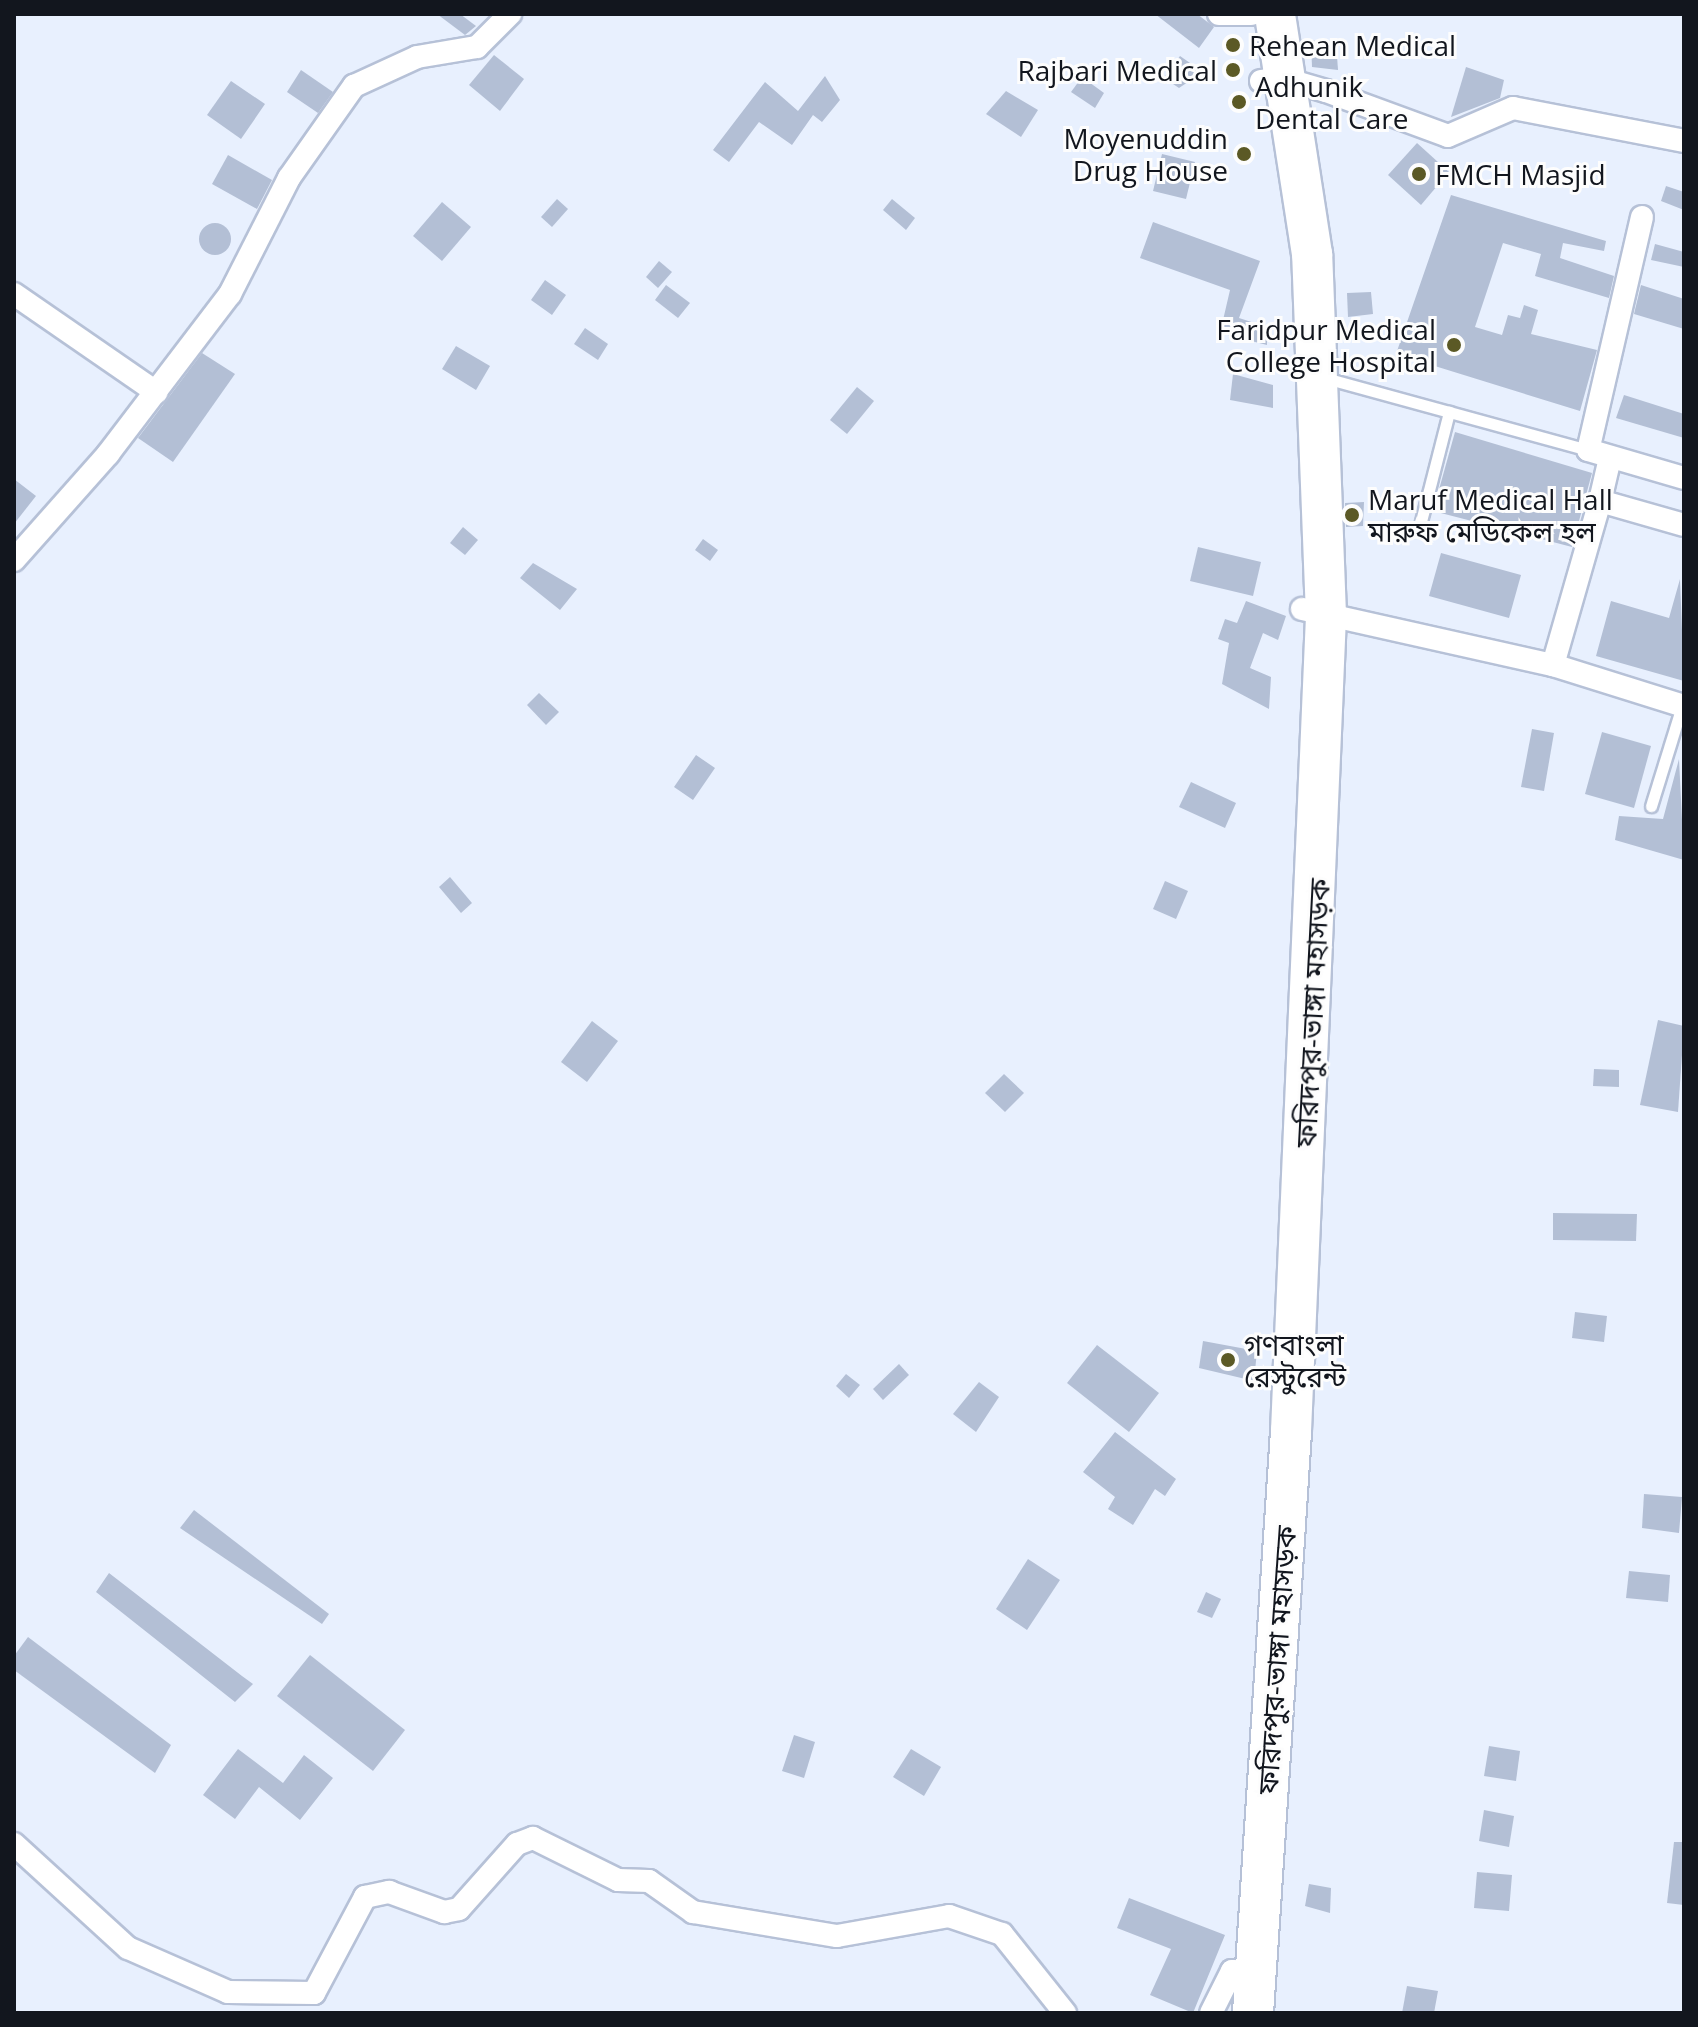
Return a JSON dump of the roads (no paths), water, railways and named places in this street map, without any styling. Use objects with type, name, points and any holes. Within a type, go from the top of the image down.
[{"type":"highway","name":"ফরিদপুর-ভাঙ্গা মহাসড়ক","points":[[1230,2013],[1244,1972],[1291,1431],[1314,612],[1305,376],[1312,254],[1273,80],[1251,14]]},
{"type":"highway","name":"ফরিদপুর-ভাঙ্গা মহাসড়ক","points":[[1273,80],[1275,14]]},
{"type":"highway","name":"ফরিদপুর-ভাঙ্গা মহাসড়ক","points":[[1244,1972],[1253,2013]]},
{"type":"street","points":[[14,560],[156,392],[230,294],[289,178],[354,86],[417,57],[477,47],[510,14]]},
{"type":"street","points":[[1219,14],[1251,14]]},
{"type":"street","points":[[1273,80],[1448,136],[1513,108],[1684,141]]},
{"type":"street","points":[[1642,217],[1588,450],[1684,478]]},
{"type":"street","points":[[14,294],[156,392]]},
{"type":"street","points":[[1553,665],[1610,458]]},
{"type":"street","points":[[1600,501],[1684,525]]},
{"type":"street","points":[[1314,612],[1553,665],[1683,706]]},
{"type":"street","points":[[14,1844],[128,1948],[228,1992],[314,1993],[365,1897],[389,1892],[444,1912],[459,1909],[517,1844],[533,1838],[618,1880],[649,1881],[693,1912],[837,1936],[914,1919],[962,1920],[1002,1934],[1065,2013]]},
{"type":"street","points":[[1211,2013],[1244,1972]]},
{"type":"lane","points":[[1305,376],[1588,450]]},
{"type":"lane","points":[[1419,529],[1449,412]]},
{"type":"lane","points":[[1651,806],[1683,706]]},
{"type":"place","name":"Rehean Medical","points":[[1233,45]]},
{"type":"place","name":"Rajbari Medical","points":[[1233,70]]},
{"type":"place","name":"Adhunik Dental Care","points":[[1239,102]]},
{"type":"place","name":"Moyenuddin Drug House","points":[[1244,154]]},
{"type":"place","name":"FMCH Masjid","points":[[1419,174]]},
{"type":"place","name":"Faridpur Medical College Hospital","points":[[1454,345]]},
{"type":"place","name":"Maruf Medical Hall মারুফ মেডিকেল হল","points":[[1352,515]]},
{"type":"place","name":"গণবাংলা রেস্টুরেন্ট","points":[[1228,1360]]}]
